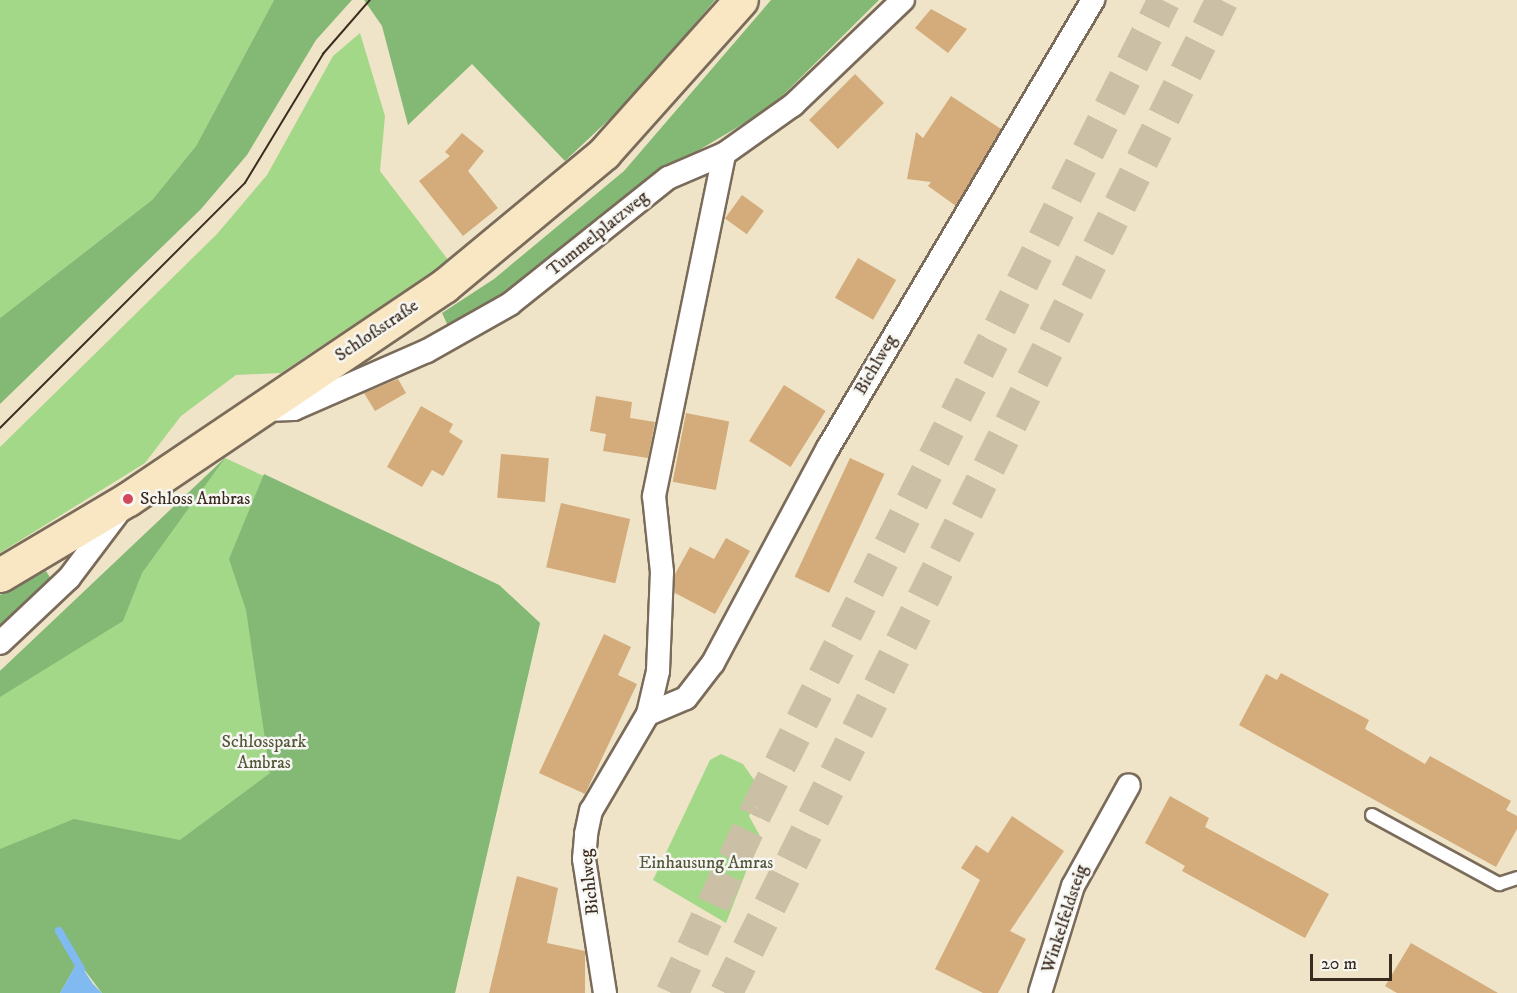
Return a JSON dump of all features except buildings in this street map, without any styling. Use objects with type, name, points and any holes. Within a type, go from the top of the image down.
[{"type":"main road","name":"Schloßstraße","points":[[128,499],[444,286],[572,183],[654,102],[741,0]]},
{"type":"main road","points":[[0,576],[128,499]]},
{"type":"street","name":"Tummelplatzweg","points":[[260,411],[294,409],[427,351],[510,304],[668,178],[724,154],[793,105],[903,0]]},
{"type":"street","name":"Bichlweg","points":[[648,714],[686,698],[713,663],[828,448],[1093,0]]},
{"type":"street","name":"Bichlweg","points":[[605,993],[584,859],[586,834],[591,811],[648,714],[662,629],[654,496],[724,154]]},
{"type":"street","name":"Schloßstraße","points":[[0,643],[69,578],[128,499]]},
{"type":"street","name":"Winkelfeldsteig","points":[[1040,993],[1073,886],[1129,785]]},
{"type":"lane","points":[[1372,815],[1499,884],[1517,878]]},
{"type":"green space","points":[[0,0],[274,0],[196,146],[152,200],[0,318]]},
{"type":"green space","points":[[274,0],[352,0],[316,40],[247,155],[201,209],[0,404],[0,318],[152,200],[196,146]]},
{"type":"green space","points":[[364,0],[715,0],[637,93],[565,161],[472,64],[408,125],[382,26]]},
{"type":"green space","points":[[771,0],[879,0],[770,108],[667,169],[511,292],[448,326],[442,313],[494,279],[624,171]]},
{"type":"green space","points":[[360,33],[385,116],[380,171],[449,261],[281,373],[236,375],[181,416],[145,463],[0,553],[0,447],[217,234],[267,175],[333,56]]},
{"type":"green space","name":"Schlosspark Ambras","points":[[225,458],[499,585],[540,623],[455,993],[102,993],[78,961],[60,993],[0,993],[0,671]]},
{"type":"green space","points":[[225,458],[142,573],[123,621],[0,697],[0,671]]},
{"type":"green space","name":"Schlosspark Ambras","points":[[264,474],[499,585],[540,623],[455,993],[102,993],[78,961],[60,993],[0,993],[0,849],[74,819],[180,840],[270,773],[246,610],[229,559]]},
{"type":"green space","points":[[46,571],[51,579],[0,627],[0,595]]},
{"type":"green space","name":"Einhausung Amras","points":[[721,754],[743,764],[761,790],[749,816],[760,836],[726,923],[653,880],[710,760]]},
{"type":"water","points":[[78,961],[93,984],[102,993],[60,993]]},
{"type":"waterway","points":[[59,931],[81,969]]},
{"type":"tunnel","points":[[672,993],[758,808],[1164,0]]},
{"type":"tunnel","points":[[726,993],[1222,0]]},
{"type":"tram line","points":[[0,428],[245,183],[323,54],[370,0]]},
{"type":"place","name":"Schloss Ambras","points":[[128,499]]}]
